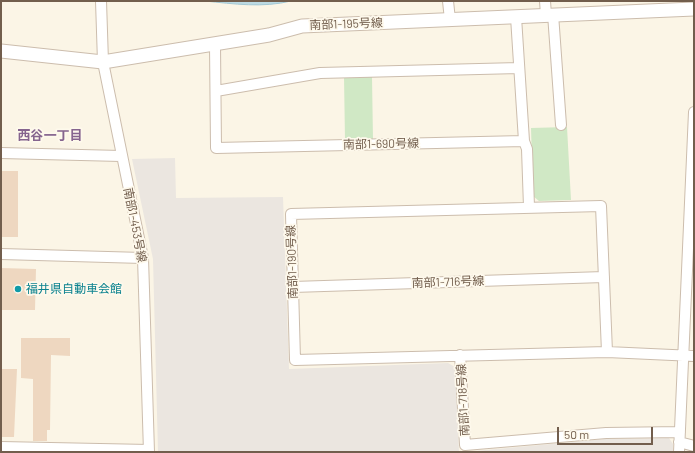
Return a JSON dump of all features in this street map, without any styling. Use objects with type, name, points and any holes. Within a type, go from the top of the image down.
[{"type":"street","points":[[448,1],[450,20]]},
{"type":"street","points":[[545,1],[550,15],[561,126]]},
{"type":"street","name":"南部1-453号線","points":[[101,2],[103,62],[143,258],[149,451]]},
{"type":"street","name":"南部1-195号線","points":[[1,51],[103,62],[269,35],[302,26],[694,9]]},
{"type":"street","points":[[516,17],[524,141],[527,149],[529,207]]},
{"type":"street","name":"南部1-690号線","points":[[215,44],[216,148],[524,141]]},
{"type":"street","points":[[216,91],[320,73],[519,68]]},
{"type":"street","points":[[694,112],[689,356],[679,447],[694,446]]},
{"type":"street","points":[[1,153],[121,156]]},
{"type":"street","name":"南部1-190号線","points":[[607,352],[601,206],[291,214],[295,360],[607,352],[689,356]]},
{"type":"street","points":[[1,254],[143,258]]},
{"type":"street","name":"南部1-716号線","points":[[293,286],[604,277]]},
{"type":"street","name":"南部1-718号線","points":[[460,355],[465,445],[606,433],[680,432]]},
{"type":"street","points":[[1,447],[149,451]]},
{"type":"shaded area","points":[[175,158],[176,198],[283,197],[289,369],[448,363],[455,367],[459,452],[158,452],[153,259],[132,159]]},
{"type":"shaded area","points":[[669,438],[673,444],[673,452],[464,452],[605,439]]},
{"type":"green space","points":[[344,77],[372,77],[373,140],[345,140]]},
{"type":"green space","points":[[567,127],[571,200],[539,201],[533,196],[531,128]]},
{"type":"water","points":[[205,1],[291,1],[259,5]]},
{"type":"building","points":[[1,171],[18,171],[18,237],[1,237]]},
{"type":"building","name":"福井県自動車会館","points":[[1,268],[36,269],[35,310],[1,310]]},
{"type":"building","points":[[21,338],[70,338],[70,356],[51,355],[50,430],[47,430],[47,441],[33,441],[33,379],[21,378]]},
{"type":"building","points":[[1,369],[17,369],[14,437],[1,437]]},
{"type":"place","name":"福井県自動車会館","points":[[18,289]]},
{"type":"district","name":"西谷一丁目","points":[[50,136]]}]
